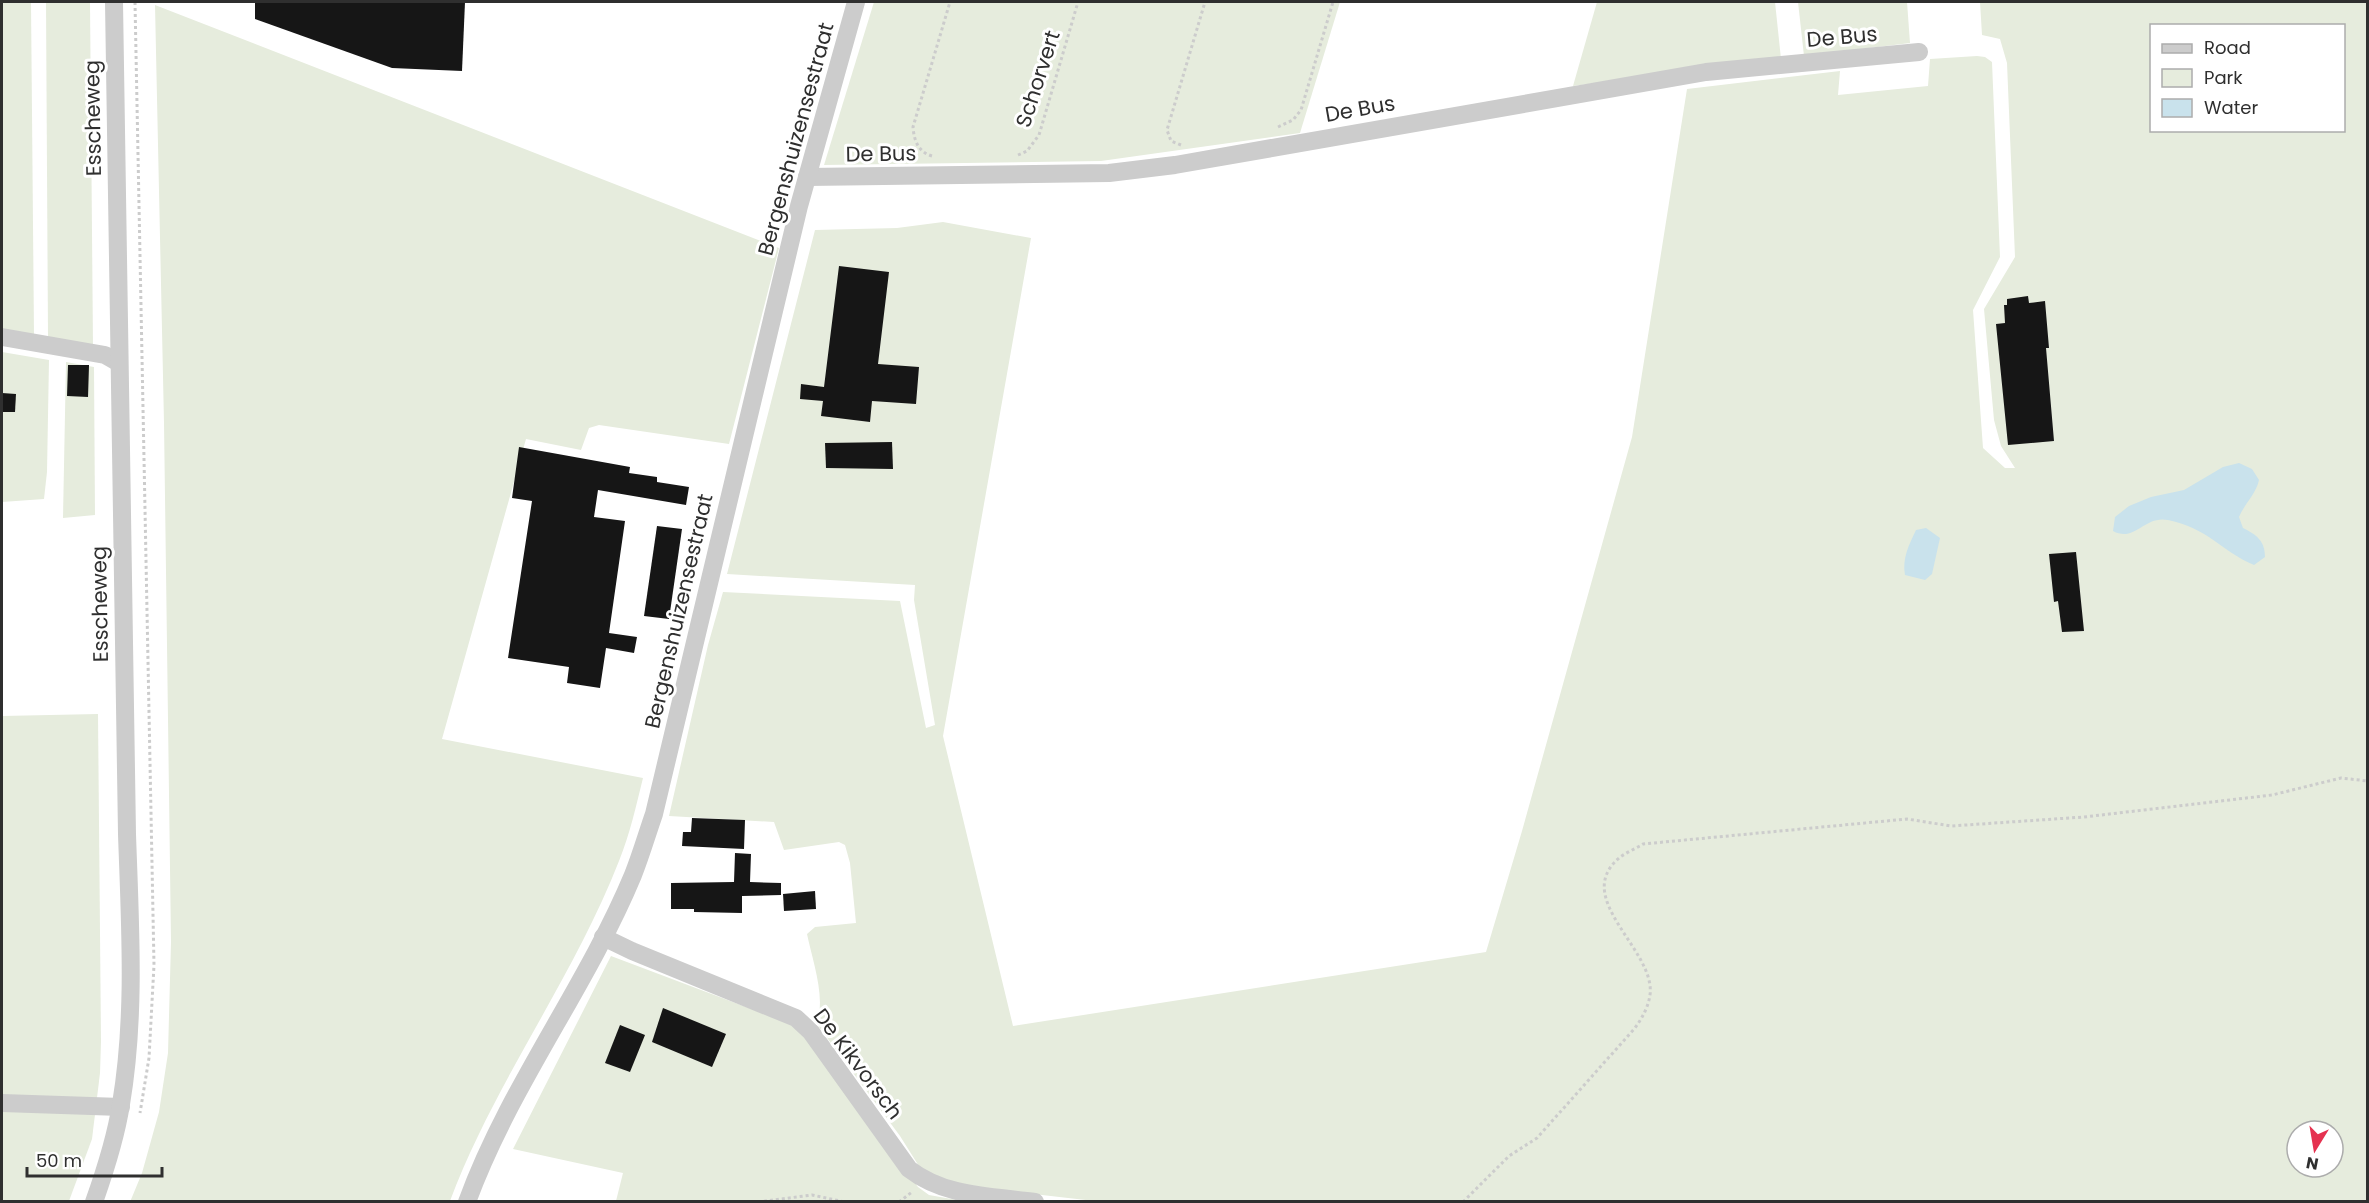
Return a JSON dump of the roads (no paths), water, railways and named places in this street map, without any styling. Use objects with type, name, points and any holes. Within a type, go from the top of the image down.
[{"type":"street","name":"Esscheweg","points":[[94,1202],[121,1107],[129,1026],[130,934],[114,2]]},
{"type":"street","name":"Bergenshuizensestraat","points":[[467,1202],[479,1170],[513,1097],[603,937],[634,873],[654,814],[807,177],[856,2]]},
{"type":"street","name":"De Bus","points":[[807,177],[1109,173],[1175,165],[1706,72],[1919,52]]},
{"type":"street","points":[[2,337],[105,355],[119,363]]},
{"type":"street","name":"De Kikvorsch","points":[[603,937],[796,1018],[811,1032],[897,1154],[909,1169],[926,1182],[954,1192],[1035,1202]]},
{"type":"street","points":[[2,1103],[121,1107]]},
{"type":"water","points":[[2239,463],[2252,469],[2259,480],[2239,517],[2243,528],[2256,536],[2264,547],[2265,557],[2254,565],[2194,528],[2168,520],[2152,521],[2128,534],[2113,531],[2115,517],[2129,506],[2151,497],[2184,490],[2223,467]]},
{"type":"water","points":[[1926,528],[1940,538],[1932,574],[1925,580],[1905,575],[1904,563],[1916,530]]}]
